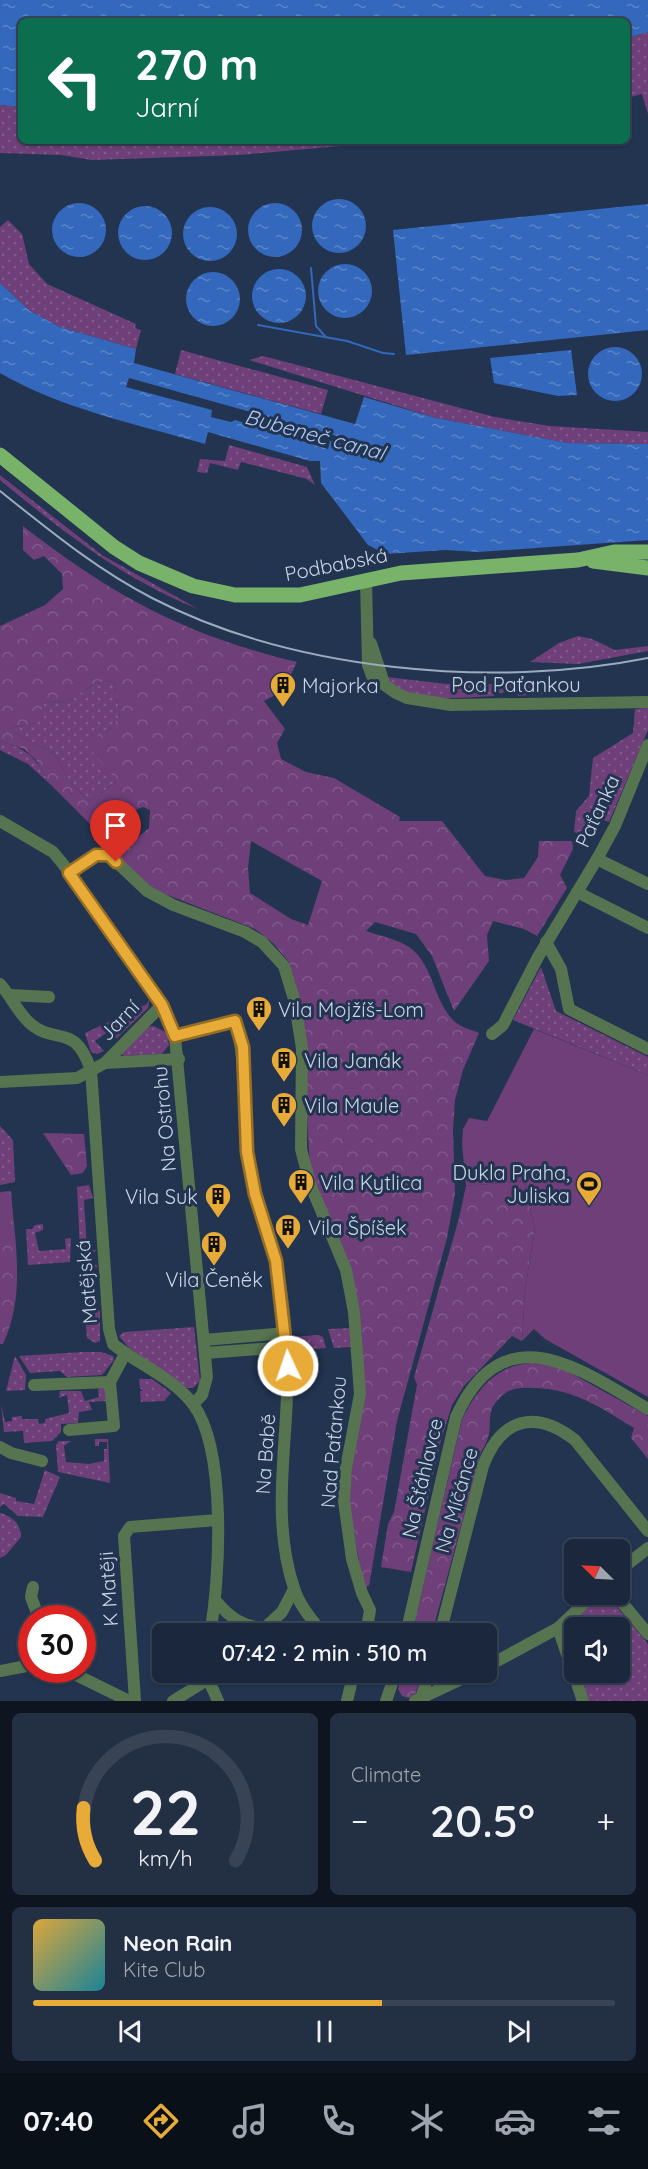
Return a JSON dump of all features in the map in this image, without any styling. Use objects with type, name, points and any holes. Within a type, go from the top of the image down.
[{"type":"main road","name":"Podbabská","points":[[0,455],[114,547],[139,563],[194,586],[236,595],[264,597],[300,595],[366,580],[445,568],[578,560],[614,552],[646,551]]},
{"type":"main road","name":"Podbabská","points":[[578,560],[648,568]]},
{"type":"street","name":"Pod Paťankou","points":[[366,580],[368,658],[372,676],[387,688],[407,698],[451,705],[648,702]]},
{"type":"street","name":"Paťanka","points":[[492,1034],[502,1024],[546,942],[615,826],[648,745]]},
{"type":"street","name":"Na Ostrohu","points":[[0,821],[53,852],[162,1005],[175,1036],[179,1059],[207,1382],[202,1395],[193,1404]]},
{"type":"street","name":"Nad Paťankou","points":[[69,873],[96,855],[109,855],[147,891],[173,905],[245,932],[262,942],[284,966],[294,999],[302,1048],[301,1149],[313,1193],[346,1270],[354,1312],[360,1394],[346,1468],[344,1501],[352,1559],[362,1593],[370,1610],[368,1623]]},
{"type":"street","points":[[597,859],[648,884]]},
{"type":"street","points":[[577,892],[648,928]]},
{"type":"street","points":[[546,942],[561,969],[569,1009],[648,1049]]},
{"type":"street","name":"Matějská","points":[[0,984],[31,1024],[63,1035],[77,1043],[87,1057],[91,1070],[109,1329],[113,1344],[125,1354],[170,1381],[193,1404],[203,1420],[212,1449],[219,1562],[212,1623]]},
{"type":"street","points":[[10,995],[49,997]]},
{"type":"street","name":"Jarní","points":[[0,1082],[77,1078],[105,1063],[162,1005]]},
{"type":"street","name":"Na Babě","points":[[175,1036],[235,1021],[243,1047],[247,1152],[255,1194],[276,1261],[287,1347],[289,1405],[281,1503],[282,1533],[294,1589],[314,1623]]},
{"type":"street","name":"Jarní","points":[[105,1063],[179,1059]]},
{"type":"street","points":[[204,1340],[285,1333]]},
{"type":"street","points":[[205,1353],[287,1347]]},
{"type":"street","points":[[69,1430],[114,1426],[110,1382],[125,1354]]},
{"type":"street","name":"Na Šťáhlavce","points":[[409,1623],[456,1417],[471,1390],[482,1377],[508,1361],[519,1358],[547,1358],[573,1365],[648,1409]]},
{"type":"street","points":[[34,1385],[110,1382]]},
{"type":"street","name":"Na Míčánce","points":[[443,1623],[483,1466],[489,1449],[508,1429],[538,1420],[561,1429],[575,1440],[648,1531]]},
{"type":"street","points":[[0,1447],[11,1453],[42,1461]]},
{"type":"street","name":"K Matěji","points":[[135,1701],[124,1536],[130,1527],[217,1520]]},
{"type":"street","points":[[630,1562],[648,1548]]},
{"type":"street","points":[[33,1587],[32,1597],[35,1605]]},
{"type":"street","points":[[270,1623],[282,1612],[294,1589]]},
{"type":"street","points":[[216,1601],[226,1613],[242,1623]]},
{"type":"street","points":[[497,1661],[558,1629],[583,1605]]},
{"type":"street","points":[[624,1605],[648,1634]]},
{"type":"street","points":[[282,1612],[307,1614]]},
{"type":"street","points":[[558,1629],[583,1701]]},
{"type":"street","points":[[0,1671],[18,1668]]},
{"type":"street","points":[[92,1683],[129,1701]]},
{"type":"street","points":[[173,1701],[198,1683]]},
{"type":"street","points":[[212,1683],[218,1701]]},
{"type":"street","points":[[347,1701],[351,1683]]},
{"type":"street","points":[[386,1701],[392,1683]]},
{"type":"street","points":[[418,1700],[425,1683]]},
{"type":"street","points":[[418,1700],[453,1683]]},
{"type":"green space","points":[[648,32],[648,114],[642,94],[630,97],[630,37]]},
{"type":"green space","points":[[0,105],[18,107],[18,144],[362,144],[239,155],[92,160],[61,155],[0,153]]},
{"type":"green space","points":[[8,220],[22,234],[29,264],[47,284],[136,324],[135,328],[141,330],[136,349],[60,327],[30,311],[0,283],[0,227]]},
{"type":"green space","points":[[181,350],[328,390],[321,414],[175,374]]},
{"type":"green space","points":[[263,356],[495,417],[550,426],[648,432],[648,444],[568,443],[436,418],[249,360]]},
{"type":"green space","points":[[229,445],[307,467],[315,485],[307,479],[241,462],[238,470],[210,463],[207,473],[197,472],[200,459],[225,461]]},
{"type":"green space","points":[[0,475],[102,555],[198,609],[144,583],[94,552],[0,480]]},
{"type":"green space","points":[[23,526],[88,573],[152,610],[220,639],[297,662],[283,691],[264,701],[285,729],[277,743],[281,759],[306,772],[334,778],[400,817],[399,821],[442,821],[485,876],[505,880],[524,878],[538,857],[539,841],[572,841],[573,849],[560,875],[567,888],[537,936],[524,929],[493,921],[487,935],[489,961],[454,1011],[432,956],[416,934],[375,922],[366,931],[397,941],[414,951],[426,967],[447,1013],[459,1025],[479,1033],[463,1070],[455,1100],[453,1129],[455,1194],[447,1238],[397,1421],[369,1586],[363,1587],[349,1501],[362,1350],[328,1217],[310,1167],[300,1002],[289,962],[273,943],[255,929],[147,887],[117,861],[93,827],[50,784],[36,760],[24,749],[0,741],[0,626],[45,605],[63,589],[62,574],[44,556],[34,560],[23,550]],"holes":[[[114,681],[120,716],[105,733],[84,742],[117,781],[90,801],[73,786],[54,754],[8,729],[36,722],[45,702],[68,701],[96,683]],[[143,807],[150,810],[149,828],[133,841],[130,857],[107,820]],[[251,841],[322,881],[308,925],[291,919],[250,893],[248,868]]]},
{"type":"green space","points":[[578,636],[592,639],[615,650],[648,646],[648,651],[578,664],[530,662],[559,643]]},
{"type":"green space","points":[[387,677],[447,684],[551,684],[552,693],[518,696],[517,692],[495,693],[494,696],[436,698],[407,692],[395,686]]},
{"type":"green space","points":[[114,681],[120,716],[105,733],[117,781],[90,801],[73,786],[54,754],[8,729],[35,722],[45,702],[68,701],[96,683]]},
{"type":"green space","points":[[648,708],[648,730],[609,822],[598,818],[586,838],[574,832],[576,811],[589,796],[593,758],[633,733],[635,709]]},
{"type":"green space","points":[[0,741],[19,748],[31,756],[51,785],[28,764],[0,750]]},
{"type":"green space","points":[[123,814],[121,823],[133,841],[130,858],[107,820]]},
{"type":"green space","points":[[541,967],[556,1011],[648,1057],[648,1075],[513,1020]]},
{"type":"green space","points":[[150,997],[148,1008],[116,1039],[109,1031],[95,1041],[104,1051],[97,1054],[91,1052],[85,1033],[147,1004]]},
{"type":"green space","points":[[154,1026],[167,1033],[169,1045],[162,1054],[123,1056],[122,1053],[148,1027]]},
{"type":"green space","name":"Dukla Praha, Juliska","points":[[534,1029],[648,1075],[648,1397],[545,1339],[534,1329],[522,1341],[525,1289],[535,1229],[524,1181],[466,1186],[463,1129],[469,1118],[487,1121]]},
{"type":"green space","points":[[0,1126],[13,1140],[15,1182],[0,1185]]},
{"type":"green space","points":[[43,1133],[84,1134],[87,1166],[83,1173],[71,1175]]},
{"type":"green space","points":[[524,1181],[535,1228],[525,1289],[522,1341],[512,1336],[464,1386],[452,1405],[440,1444],[411,1572],[381,1567],[388,1524],[394,1512],[417,1385],[414,1377],[466,1186]]},
{"type":"green space","points":[[89,1185],[93,1198],[84,1200],[87,1250],[96,1250],[95,1252],[80,1252],[77,1187]]},
{"type":"green space","points":[[11,1191],[17,1288],[10,1326],[3,1344],[0,1344],[0,1192]]},
{"type":"green space","points":[[9,1192],[12,1239],[0,1240],[0,1193]]},
{"type":"green space","points":[[43,1224],[43,1230],[35,1233],[39,1251],[66,1249],[65,1239],[71,1238],[70,1262],[28,1265],[26,1229]]},
{"type":"green space","points":[[85,1264],[95,1264],[98,1267],[91,1268],[94,1303],[100,1312],[100,1341],[95,1343],[87,1338],[81,1267]]},
{"type":"green space","points":[[194,1327],[200,1381],[193,1388],[185,1388],[128,1347],[119,1336],[124,1332]]},
{"type":"green space","points":[[351,1328],[352,1347],[334,1348],[328,1329]]},
{"type":"green space","points":[[319,1335],[323,1337],[326,1348],[292,1351],[290,1337]]},
{"type":"green space","points":[[101,1352],[113,1356],[114,1360],[102,1375],[67,1377],[60,1371],[30,1373],[19,1356]]},
{"type":"green space","points":[[15,1356],[26,1375],[25,1390],[6,1391]]},
{"type":"green space","points":[[532,1363],[560,1367],[648,1416],[648,1459],[631,1438],[634,1428],[586,1400],[561,1391],[547,1389],[521,1388],[506,1392],[491,1410],[488,1438],[481,1452],[435,1623],[415,1623],[462,1419],[490,1380],[508,1368]]},
{"type":"green space","points":[[139,1379],[152,1379],[171,1393],[164,1401],[141,1402],[140,1391],[143,1391],[140,1388]]},
{"type":"green space","points":[[105,1387],[106,1401],[89,1402],[92,1410],[79,1412],[78,1423],[61,1424],[61,1432],[52,1441],[24,1443],[23,1431],[4,1432],[1,1404],[5,1422],[12,1421],[12,1417],[22,1416],[22,1419],[38,1419],[39,1424],[45,1423],[45,1419],[69,1413],[67,1395],[59,1398],[60,1391],[81,1391],[85,1401],[99,1397],[98,1389]]},
{"type":"green space","points":[[95,1439],[108,1439],[110,1483],[58,1472],[56,1445],[59,1441],[71,1441],[64,1446],[66,1462],[89,1464],[104,1461],[104,1449],[107,1449],[107,1442],[99,1442],[99,1446],[95,1446]]},
{"type":"green space","points":[[45,1470],[60,1477],[43,1517],[18,1516],[4,1504],[0,1507],[0,1493],[16,1498],[16,1501],[34,1504]]},
{"type":"green space","points":[[0,1513],[15,1521],[21,1537],[6,1555],[0,1558]]},
{"type":"green space","points":[[590,1605],[615,1605],[625,1617],[577,1617]]},
{"type":"green space","points":[[630,1622],[648,1644],[648,1701],[589,1701],[583,1683],[630,1683]]},
{"type":"green space","points":[[400,1683],[418,1683],[416,1693],[409,1698],[402,1696],[398,1689]]},
{"type":"water","points":[[0,0],[648,0],[648,32],[630,37],[630,18],[18,18],[18,107],[0,105]]},
{"type":"water","points":[[334,199],[344,199],[354,203],[362,211],[366,226],[362,241],[354,249],[344,253],[334,253],[324,249],[316,241],[312,231],[312,221],[316,211],[324,203]]},
{"type":"water","points":[[74,203],[84,203],[94,207],[102,215],[106,230],[102,245],[94,253],[84,257],[74,257],[64,253],[56,245],[52,235],[52,225],[56,215],[64,207]]},
{"type":"water","points":[[270,203],[280,203],[290,207],[298,215],[302,230],[298,245],[290,253],[280,257],[270,257],[260,253],[252,245],[248,235],[248,225],[252,215],[260,207]]},
{"type":"water","points":[[648,204],[648,330],[406,355],[393,230]]},
{"type":"water","points":[[140,206],[150,206],[160,210],[168,218],[172,233],[168,248],[160,256],[150,260],[140,260],[130,256],[122,248],[118,238],[118,228],[122,218],[130,210]]},
{"type":"water","points":[[205,207],[215,207],[225,211],[233,219],[237,234],[233,249],[225,257],[215,261],[205,261],[195,257],[187,249],[183,239],[183,229],[187,219],[195,211]]},
{"type":"water","points":[[340,264],[350,264],[360,268],[368,276],[372,291],[368,306],[360,314],[350,318],[340,318],[330,314],[322,306],[318,296],[318,286],[322,276],[330,268]]},
{"type":"water","points":[[274,269],[284,269],[294,273],[302,281],[306,296],[302,311],[294,319],[284,323],[274,323],[264,319],[256,311],[252,301],[252,291],[256,281],[264,273]]},
{"type":"water","points":[[208,272],[218,272],[228,276],[236,284],[240,299],[236,314],[228,322],[218,326],[208,326],[198,322],[190,314],[186,304],[186,294],[190,284],[198,276]]},
{"type":"water","points":[[0,283],[30,311],[60,327],[136,349],[134,363],[355,424],[364,397],[436,418],[568,443],[648,444],[648,540],[478,552],[446,550],[385,554],[368,545],[321,483],[320,461],[310,461],[208,432],[205,444],[74,406],[24,386],[0,373]],"holes":[[[129,378],[344,438],[342,444],[330,441],[328,449],[235,420],[231,422],[211,417],[212,410],[126,387]]]},
{"type":"water","points":[[610,347],[620,347],[630,351],[638,359],[642,374],[638,389],[630,397],[620,401],[610,401],[600,397],[592,389],[588,379],[588,369],[592,359],[600,351]]},
{"type":"water","points":[[571,350],[577,395],[558,396],[494,383],[490,358]]},
{"type":"waterway","points":[[311,268],[316,326],[325,336]]},
{"type":"waterway","points":[[258,325],[347,341],[383,353],[394,354]]},
{"type":"railway","points":[[0,491],[73,548],[131,587],[207,623],[267,643],[330,657],[395,667],[460,672],[525,672],[588,667],[648,658]]},
{"type":"place","name":"Majorka","points":[[283,708]]},
{"type":"place","name":"Vila Mojžíš-Lom","points":[[259,1032]]},
{"type":"place","name":"Vila Janák","points":[[284,1083]]},
{"type":"place","name":"Vila Maule","points":[[284,1128]]},
{"type":"place","name":"Vila Kytlica","points":[[301,1205]]},
{"type":"place","name":"Dukla Praha, Juliska","points":[[589,1207]]},
{"type":"place","name":"Vila Suk","points":[[218,1219]]},
{"type":"place","name":"Vila Špíšek","points":[[288,1250]]},
{"type":"place","name":"Vila Čeněk","points":[[214,1267]]},
{"type":"route","points":[[116,862],[109,855],[96,855],[69,873],[162,1005],[175,1036],[235,1021],[243,1047],[245,1082],[243,1113],[247,1152],[255,1194],[276,1261],[288,1366]]},
{"type":"water label","name":"Bubeneč canal","points":[[315,434]]}]
